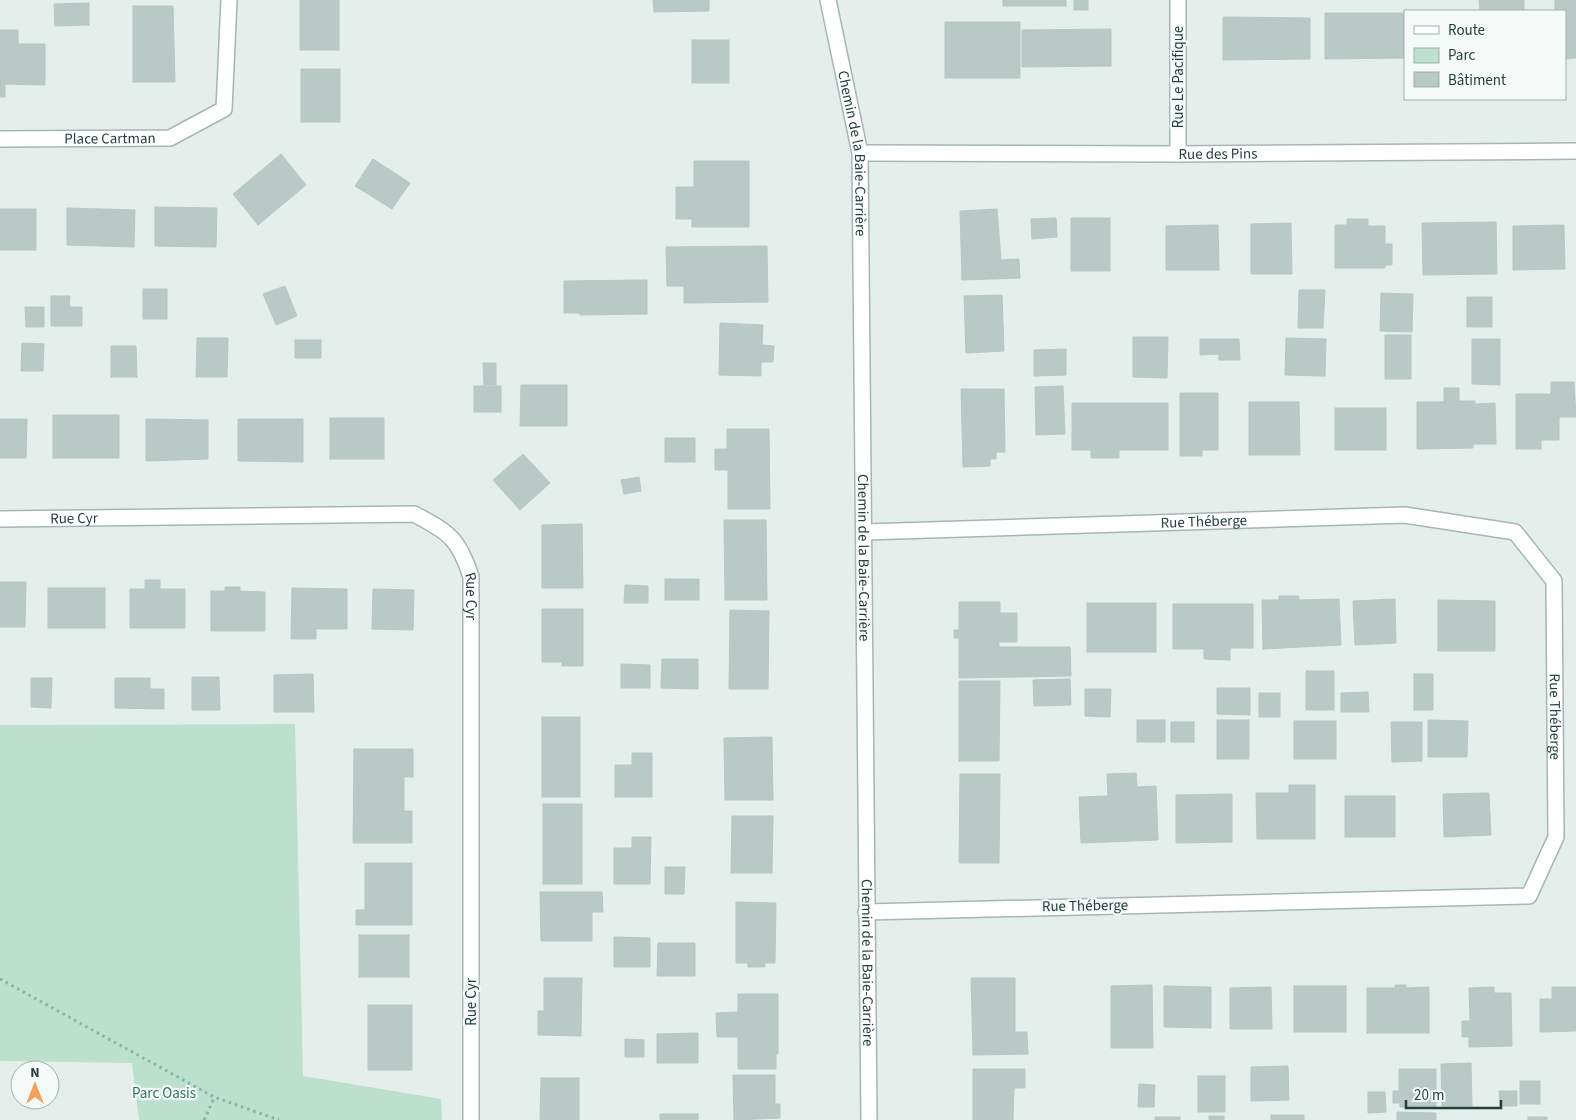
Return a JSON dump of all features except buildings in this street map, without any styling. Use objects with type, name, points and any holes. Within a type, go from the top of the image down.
[{"type":"street","name":"Place Cartman","points":[[0,139],[170,138],[224,109],[230,0]]},
{"type":"street","name":"Chemin de la Baie-Carrière","points":[[828,0],[860,153],[869,1120]]},
{"type":"street","name":"Rue Le Pacifique","points":[[1178,0],[1178,154]]},
{"type":"street","name":"Rue des Pins","points":[[860,153],[1178,154],[1576,151]]},
{"type":"street","name":"Rue Cyr","points":[[0,519],[414,514],[444,529],[463,552],[471,577],[471,1120]]},
{"type":"street","name":"Rue Théberge","points":[[865,532],[1405,516],[1516,532],[1554,581],[1556,827],[1556,837],[1529,896],[866,912]]},
{"type":"path","points":[[0,979],[214,1098],[279,1120]]},
{"type":"path","points":[[204,1120],[214,1098]]},
{"type":"green space","name":"Parc Oasis","points":[[295,724],[303,1076],[441,1099],[442,1120],[139,1120],[132,1063],[60,1062],[60,1060],[0,1061],[0,725]]}]
